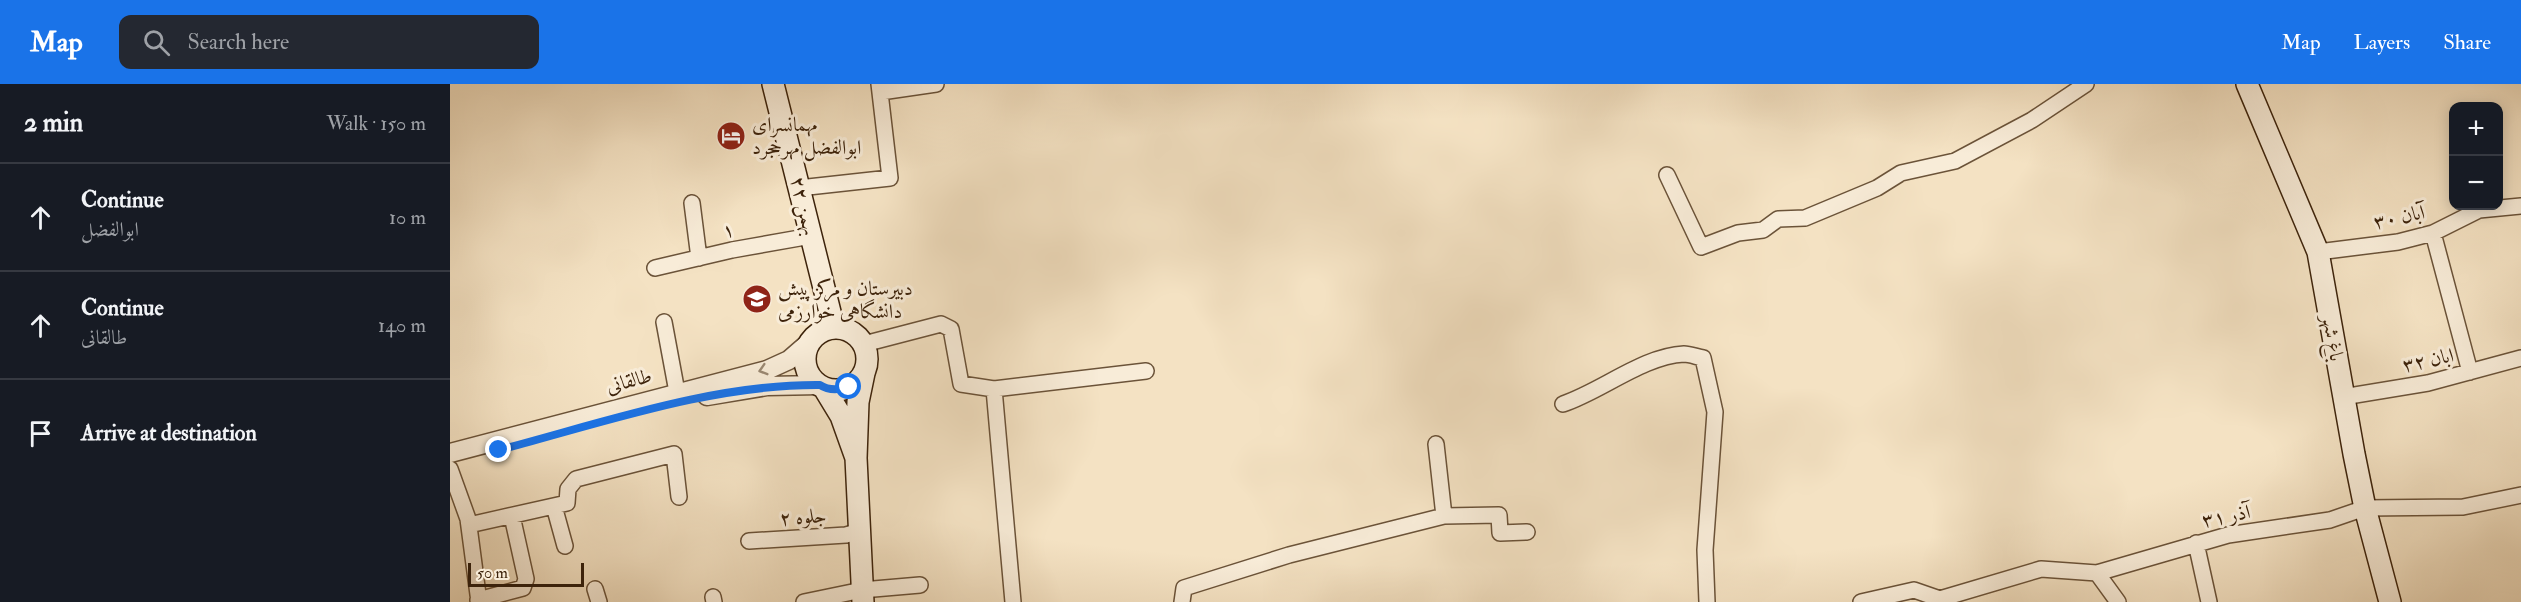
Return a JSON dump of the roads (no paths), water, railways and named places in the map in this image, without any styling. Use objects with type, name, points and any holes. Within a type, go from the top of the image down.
[{"type":"main road","name":"۲۲ بهمن","points":[[773,84],[834,328]]},
{"type":"main road","name":"باغ شهر","points":[[2247,84],[2318,252],[2365,508],[2390,602]]},
{"type":"main road","points":[[855,458],[841,416],[807,369],[807,349],[812,340],[820,333],[834,328],[849,331],[864,344],[867,354],[858,402],[855,458],[862,596]]},
{"type":"main road","points":[[822,387],[839,390],[849,387],[864,373]]},
{"type":"street","points":[[799,188],[890,178],[880,88],[936,84]]},
{"type":"street","points":[[1667,175],[1701,247],[1738,233],[1764,230],[1778,219],[1804,218],[1878,188],[1900,173],[1955,161],[2032,120],[2086,84]]},
{"type":"street","points":[[692,203],[699,258]]},
{"type":"street","name":"آبان ۳۰","points":[[2318,252],[2398,242],[2433,233],[2480,210],[2521,206]]},
{"type":"street","points":[[2433,233],[2470,372]]},
{"type":"street","name":"۱","points":[[655,268],[732,250],[811,236]]},
{"type":"street","points":[[664,322],[677,392]]},
{"type":"street","points":[[864,344],[941,324],[951,329],[962,384],[994,389],[1146,371]]},
{"type":"street","name":"طالقانی","points":[[450,453],[767,370],[789,360],[812,340]]},
{"type":"street","points":[[1563,404],[1578,399],[1647,363],[1685,354],[1703,358],[1715,412],[1706,550],[1707,602]]},
{"type":"street","name":"ابان ۳۲","points":[[2343,397],[2428,383],[2521,358]]},
{"type":"street","name":"طالقانی","points":[[450,464],[701,397],[767,386],[822,387]]},
{"type":"street","points":[[994,389],[1014,602]]},
{"type":"street","points":[[1436,444],[1443,516]]},
{"type":"street","points":[[469,525],[567,503],[568,489],[576,479],[674,454],[679,497]]},
{"type":"street","points":[[450,470],[469,525],[479,601],[523,588],[526,579],[512,516]]},
{"type":"street","points":[[2365,508],[2463,507],[2521,495]]},
{"type":"street","points":[[554,506],[565,546]]},
{"type":"street","name":"آذر ۳۱","points":[[2097,573],[2228,535],[2330,520],[2365,508]]},
{"type":"street","points":[[1182,602],[1184,588],[1290,555],[1443,516],[1499,515],[1500,533],[1527,532]]},
{"type":"street","name":"جلوه ۲","points":[[749,541],[846,535],[860,531]]},
{"type":"street","points":[[2196,543],[2209,602]]},
{"type":"street","points":[[1862,602],[1914,590],[1940,600],[2041,569],[2097,573],[2114,601]]},
{"type":"street","points":[[804,602],[862,596],[920,585]]},
{"type":"place","name":"مهمانسرای ابوالفضل مهرحجرد","points":[[731,136]]},
{"type":"place","name":"دبیرستان و مرکز پیش دانشگاهی خوارزمی","points":[[757,299]]}]
